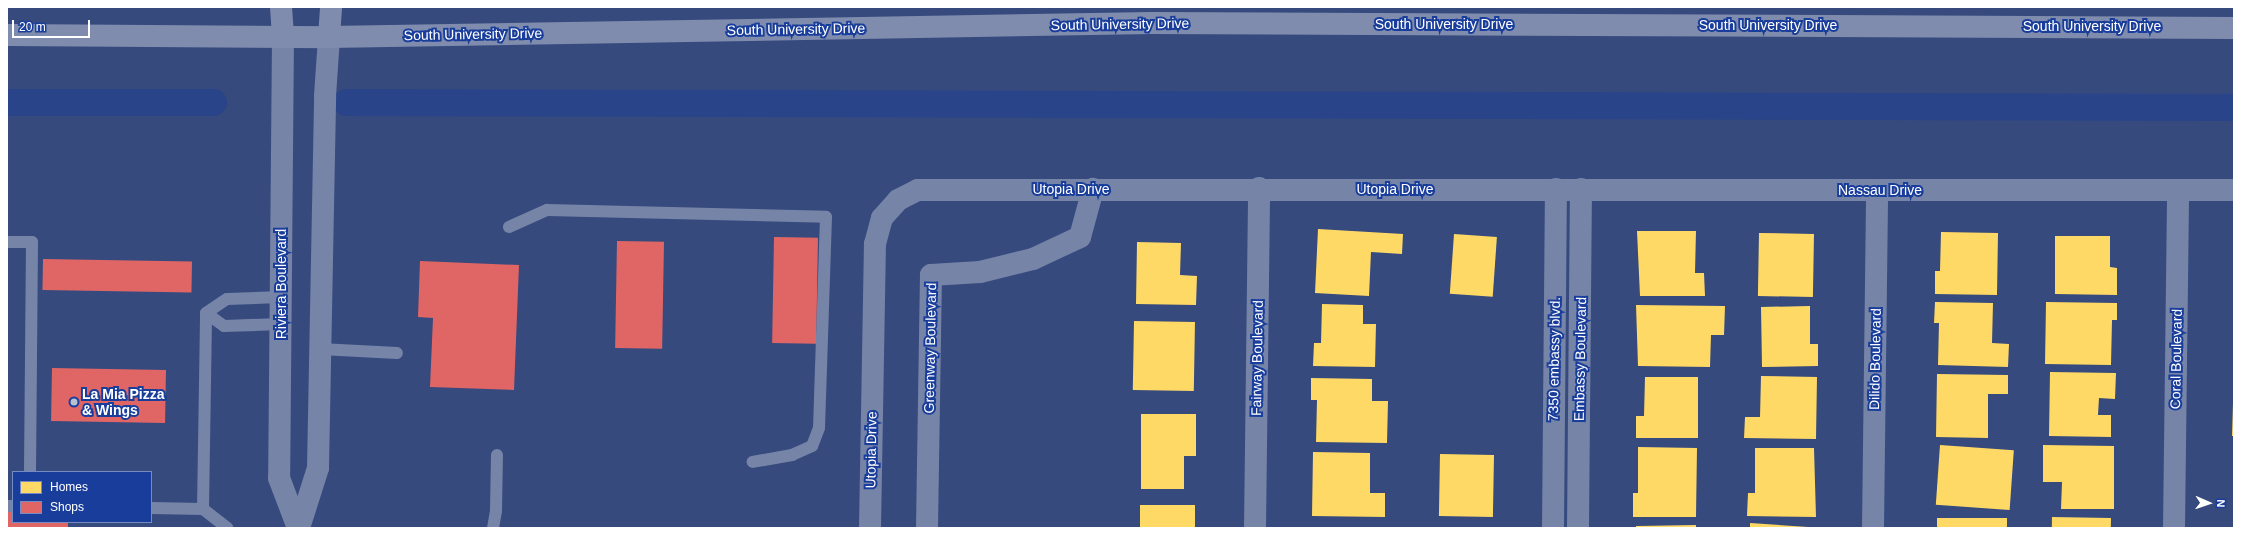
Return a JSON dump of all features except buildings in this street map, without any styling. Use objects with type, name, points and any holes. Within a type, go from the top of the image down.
[{"type":"main road","points":[[281,7],[283,37]]},
{"type":"main road","points":[[329,37],[331,7]]},
{"type":"main road","name":"South University Drive","points":[[7,35],[329,37],[1152,23],[2234,28]]},
{"type":"street","name":"Riviera Boulevard","points":[[283,37],[279,478],[299,528]]},
{"type":"street","name":"Riviera Boulevard","points":[[299,528],[318,468],[325,96],[329,37]]},
{"type":"street","name":"Utopia Drive","points":[[870,528],[875,244],[882,218],[898,200],[918,190],[1259,188],[1581,189]]},
{"type":"street","name":"Fairway Boulevard","points":[[1255,528],[1259,188]]},
{"type":"street","name":"Greenway Boulevard","points":[[927,528],[931,275],[980,272],[1033,259],[1080,237],[1093,189]]},
{"type":"street","name":"7350 embassy blvd.","points":[[1553,528],[1556,189]]},
{"type":"street","name":"Nassau Drive","points":[[1581,189],[1877,191],[2178,190]]},
{"type":"street","name":"Embassy Boulevard","points":[[1578,528],[1581,189]]},
{"type":"street","points":[[2178,190],[2234,190]]},
{"type":"street","name":"Coral Boulevard","points":[[2174,528],[2178,190]]},
{"type":"street","name":"Dilido Boulevard","points":[[1873,528],[1877,191]]},
{"type":"lane","points":[[509,227],[547,210],[826,217],[820,428],[812,446],[792,455],[753,462]]},
{"type":"lane","points":[[7,242],[32,242],[30,471]]},
{"type":"lane","points":[[206,313],[227,299],[281,297]]},
{"type":"lane","points":[[206,313],[224,326],[281,324]]},
{"type":"lane","points":[[203,509],[206,313]]},
{"type":"lane","points":[[320,349],[397,352]]},
{"type":"lane","points":[[493,528],[496,511],[497,455]]},
{"type":"lane","points":[[152,508],[203,509],[227,528]]},
{"type":"waterway","points":[[7,102],[213,102]]},
{"type":"waterway","points":[[346,102],[2234,107]]},
{"type":"place","name":"La Mia Pizza & Wings","points":[[74,402]]}]
